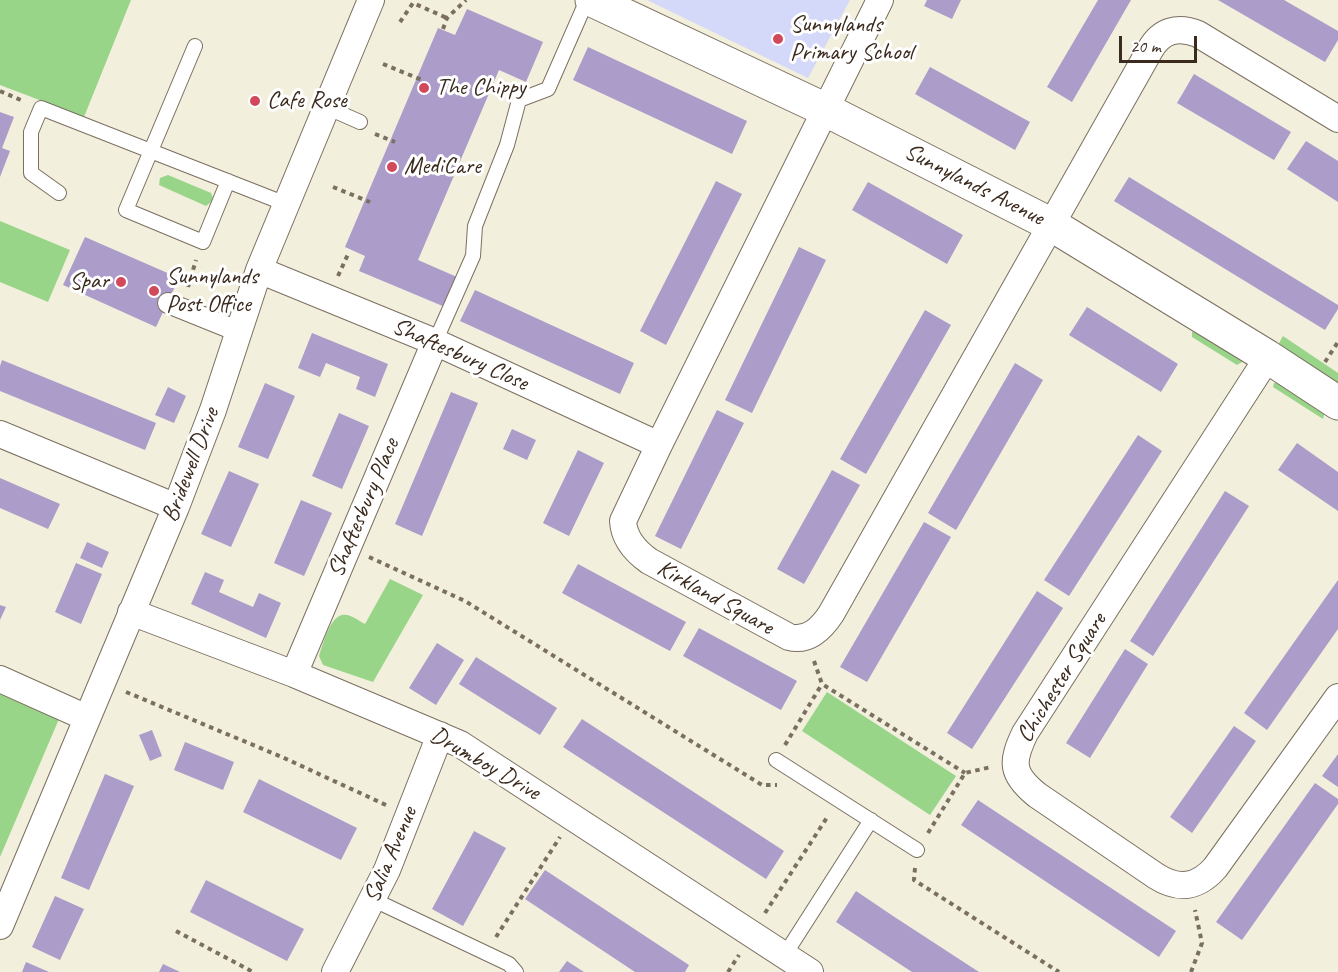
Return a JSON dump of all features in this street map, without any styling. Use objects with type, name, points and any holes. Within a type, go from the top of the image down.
[{"type":"street","name":"Bridewell Drive","points":[[0,926],[6,892],[87,718],[176,507],[213,410],[259,270],[371,0]]},
{"type":"street","name":"Sunnylands Avenue","points":[[592,0],[826,110],[1052,225],[1338,402]]},
{"type":"street","name":"Kirkland Square","points":[[880,0],[624,517],[624,532],[630,544],[649,561],[779,634],[794,639],[806,638],[818,630],[831,614],[1153,44],[1162,35],[1184,29],[1207,38],[1338,119]]},
{"type":"street","name":"Shaftesbury Close","points":[[259,270],[435,342],[659,445]]},
{"type":"street","points":[[175,306],[240,332]]},
{"type":"street","name":"Shaftesbury Place","points":[[294,674],[435,342]]},
{"type":"street","name":"Chichester Square","points":[[1190,886],[1178,886],[1164,881],[1045,801],[1028,788],[1020,778],[1015,762],[1016,753],[1025,733],[1268,357]]},
{"type":"street","points":[[0,434],[176,507]]},
{"type":"street","name":"Drumboy Drive","points":[[131,612],[294,674],[460,744],[810,972]]},
{"type":"street","points":[[0,679],[87,718]]},
{"type":"street","points":[[1190,886],[1215,868],[1338,697]]},
{"type":"street","name":"Salia Avenue","points":[[335,972],[374,900],[440,735]]},
{"type":"lane","points":[[435,342],[473,256],[475,226],[507,145],[519,100],[548,88],[587,0]]},
{"type":"lane","points":[[195,46],[126,210],[202,242],[228,180]]},
{"type":"lane","points":[[326,107],[360,122]]},
{"type":"lane","points":[[59,194],[31,173],[31,132],[40,108],[286,204]]},
{"type":"lane","points":[[777,760],[918,850]]},
{"type":"lane","points":[[784,956],[871,820]]},
{"type":"lane","points":[[374,900],[509,964],[516,972]]},
{"type":"path","points":[[443,29],[447,18],[466,0]]},
{"type":"path","points":[[400,22],[413,3],[447,18]]},
{"type":"path","points":[[383,64],[422,80]]},
{"type":"path","points":[[333,187],[370,202]]},
{"type":"path","points":[[175,306],[202,242]]},
{"type":"path","points":[[348,547],[465,601],[762,785],[819,787]]},
{"type":"path","points":[[806,638],[822,684],[965,773],[1015,762]]},
{"type":"path","points":[[102,682],[282,757],[409,816]]},
{"type":"path","points":[[777,760],[822,684]]},
{"type":"path","points":[[965,773],[918,850],[914,880],[1059,972]]},
{"type":"path","points":[[751,935],[838,799]]},
{"type":"path","points":[[485,952],[573,817]]},
{"type":"path","points":[[1190,886],[1202,943],[1191,972]]},
{"type":"path","points":[[176,931],[254,972]]},
{"type":"shaded area","name":"Sunnylands Primary School","points":[[647,0],[850,0],[808,78]]},
{"type":"green space","points":[[0,0],[131,0],[84,117],[0,85]]},
{"type":"green space","points":[[168,175],[211,193],[213,198],[211,202],[206,206],[159,185],[160,178]]},
{"type":"green space","points":[[0,221],[70,250],[48,302],[0,282]]},
{"type":"green space","points":[[1200,328],[1242,362],[1237,365],[1192,337],[1192,332]]},
{"type":"green space","points":[[1283,336],[1338,373],[1338,383],[1333,385],[1277,347]]},
{"type":"green space","points":[[1274,383],[1286,383],[1325,410],[1323,419],[1273,387]]},
{"type":"green space","points":[[390,579],[423,595],[373,682],[323,665],[319,656],[332,623],[341,615],[347,615],[365,624]]},
{"type":"green space","points":[[827,692],[956,776],[930,815],[802,731]]},
{"type":"green space","points":[[0,693],[59,719],[0,857]]},
{"type":"building","points":[[927,0],[961,0],[952,19],[924,6]]},
{"type":"building","points":[[1098,0],[1131,0],[1072,102],[1047,87]]},
{"type":"building","points":[[1218,0],[1284,0],[1338,31],[1338,40],[1325,62]]},
{"type":"building","points":[[467,9],[543,42],[526,82],[499,70],[418,260],[457,277],[445,307],[359,271],[365,256],[345,247],[438,28],[455,35]]},
{"type":"building","points":[[588,47],[747,121],[732,154],[573,80]]},
{"type":"building","points":[[930,67],[1030,122],[1015,150],[915,94]]},
{"type":"building","points":[[1194,74],[1291,132],[1274,160],[1177,103]]},
{"type":"building","points":[[0,112],[14,117],[2,148],[10,151],[0,177]]},
{"type":"building","points":[[1306,141],[1338,161],[1338,202],[1287,169]]},
{"type":"building","points":[[1129,177],[1338,305],[1338,309],[1325,330],[1114,201]]},
{"type":"building","points":[[716,181],[742,194],[666,345],[640,331]]},
{"type":"building","points":[[868,182],[963,235],[947,264],[852,210]]},
{"type":"building","name":"Spar","points":[[85,237],[179,278],[156,327],[63,285]]},
{"type":"building","points":[[799,247],[826,260],[752,413],[725,400]]},
{"type":"building","points":[[475,290],[634,363],[620,394],[460,321]]},
{"type":"building","points":[[1087,307],[1178,364],[1161,392],[1069,335]]},
{"type":"building","points":[[925,310],[951,325],[866,474],[840,459]]},
{"type":"building","points":[[312,333],[388,364],[375,397],[356,389],[360,377],[326,363],[320,377],[298,368]]},
{"type":"building","points":[[2,360],[156,423],[145,450],[0,391]]},
{"type":"building","points":[[1015,363],[1043,380],[956,530],[928,513]]},
{"type":"building","points":[[265,383],[295,396],[268,459],[238,447]]},
{"type":"building","points":[[168,387],[186,396],[174,423],[155,415]]},
{"type":"building","points":[[451,392],[478,403],[422,536],[395,524]]},
{"type":"building","points":[[717,410],[744,423],[681,549],[655,536]]},
{"type":"building","points":[[339,413],[369,426],[342,489],[312,476]]},
{"type":"building","points":[[512,429],[536,440],[527,460],[503,449]]},
{"type":"building","points":[[1138,435],[1162,451],[1069,596],[1044,580]]},
{"type":"building","points":[[1297,443],[1338,472],[1338,511],[1278,470]]},
{"type":"building","points":[[578,450],[604,463],[569,536],[543,523]]},
{"type":"building","points":[[832,470],[860,485],[804,584],[777,569]]},
{"type":"building","points":[[229,471],[259,484],[231,547],[201,534]]},
{"type":"building","points":[[0,478],[60,504],[48,529],[0,508]]},
{"type":"building","points":[[1225,491],[1249,506],[1153,656],[1130,641]]},
{"type":"building","points":[[301,500],[332,513],[304,576],[274,563]]},
{"type":"building","points":[[924,522],[951,537],[867,682],[840,667]]},
{"type":"building","points":[[87,542],[109,552],[102,568],[80,558]]},
{"type":"building","points":[[76,563],[102,574],[81,624],[55,612]]},
{"type":"building","points":[[578,564],[686,622],[670,651],[562,593]]},
{"type":"building","points":[[205,572],[224,580],[219,592],[253,607],[259,593],[281,603],[266,638],[191,604]]},
{"type":"building","points":[[1338,580],[1338,629],[1267,730],[1244,713]]},
{"type":"building","points":[[1037,591],[1063,608],[972,749],[947,733]]},
{"type":"building","points":[[0,605],[6,607],[0,620]]},
{"type":"building","points":[[699,628],[797,681],[781,710],[683,656]]},
{"type":"building","points":[[437,643],[464,660],[436,705],[409,688]]},
{"type":"building","points":[[1125,649],[1148,664],[1090,758],[1066,743]]},
{"type":"building","points":[[476,657],[557,708],[540,735],[459,684]]},
{"type":"building","points":[[582,719],[784,851],[766,879],[563,747]]},
{"type":"building","points":[[1234,726],[1256,741],[1192,833],[1170,817]]},
{"type":"building","points":[[152,730],[162,756],[150,761],[139,735]]},
{"type":"building","points":[[185,742],[234,762],[223,790],[174,770]]},
{"type":"building","points":[[1338,754],[1338,787],[1322,776]]},
{"type":"building","points":[[105,774],[134,786],[89,890],[61,878]]},
{"type":"building","points":[[259,779],[357,828],[341,860],[243,812]]},
{"type":"building","points":[[1315,783],[1338,799],[1338,804],[1242,940],[1216,922]]},
{"type":"building","points":[[978,800],[1176,931],[1159,957],[961,825]]},
{"type":"building","points":[[474,831],[506,848],[463,926],[432,909]]},
{"type":"building","points":[[545,870],[689,965],[685,972],[635,972],[525,899]]},
{"type":"building","points":[[206,880],[304,929],[287,961],[190,912]]},
{"type":"building","points":[[856,891],[979,972],[912,972],[836,922]]},
{"type":"building","points":[[55,896],[84,909],[60,960],[32,947]]},
{"type":"building","points":[[567,961],[584,972],[559,972]]},
{"type":"building","points":[[26,962],[49,972],[22,972]]},
{"type":"building","points":[[163,964],[180,972],[159,972]]},
{"type":"place","name":"Sunnylands Primary School","points":[[778,39]]},
{"type":"place","name":"The Chippy","points":[[424,88]]},
{"type":"place","name":"Cafe Rose","points":[[255,101]]},
{"type":"place","name":"MediCare","points":[[392,167]]},
{"type":"place","name":"Spar","points":[[121,282]]},
{"type":"place","name":"Sunnylands Post Office","points":[[154,291]]}]
